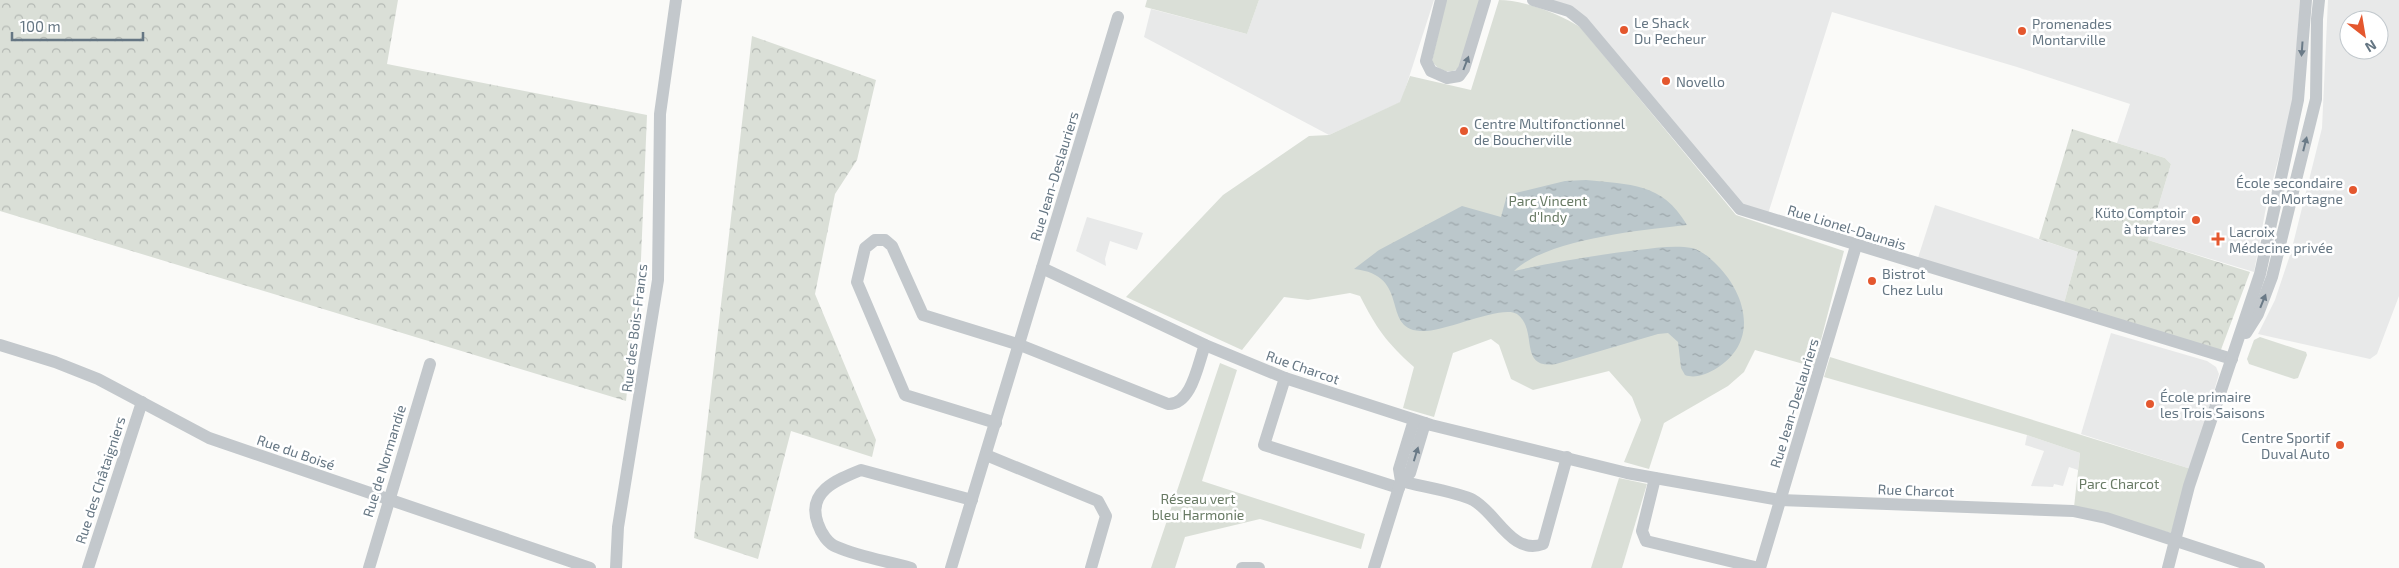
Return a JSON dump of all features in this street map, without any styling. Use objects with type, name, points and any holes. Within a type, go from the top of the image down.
[{"type":"street","name":"Rue des Bois-Francs","points":[[616,568],[618,527],[658,280],[660,114],[676,0]]},
{"type":"street","points":[[1441,0],[1426,61],[1431,71],[1447,78],[1459,76],[1464,69],[1485,0]]},
{"type":"street","name":"Rue Lionel-Daunais","points":[[1533,0],[1569,11],[1583,22],[1740,209],[1856,246],[2232,359]]},
{"type":"street","points":[[2168,568],[2173,541],[2189,486],[2260,274],[2298,100],[2306,0]]},
{"type":"street","points":[[2232,359],[2258,314],[2272,277],[2316,99],[2319,0]]},
{"type":"street","name":"Rue Jean-Deslauriers","points":[[951,568],[1118,17]]},
{"type":"street","points":[[996,423],[905,396],[857,282],[865,248],[875,240],[885,240],[892,246],[923,315],[1020,345],[1168,404],[1175,404],[1185,397],[1205,345]]},
{"type":"street","name":"Rue Jean-Deslauriers","points":[[1760,568],[1856,246]]},
{"type":"street","name":"Rue Charcot","points":[[1042,268],[1205,345],[1285,378],[1420,421],[1655,478],[1780,500],[2073,511],[2106,518],[2260,568]]},
{"type":"street","name":"Rue du Boisé","points":[[0,345],[54,362],[98,379],[209,438],[590,568]]},
{"type":"street","name":"Rue de Normandie","points":[[369,568],[388,499],[430,364]]},
{"type":"street","points":[[1285,378],[1264,445],[1400,485],[1472,499],[1514,539],[1524,546],[1534,548],[1543,544],[1567,457]]},
{"type":"street","name":"Rue des Châtaigniers","points":[[88,568],[142,402]]},
{"type":"street","points":[[1374,568],[1400,485],[1399,469],[1420,421]]},
{"type":"street","points":[[986,456],[1098,500],[1106,516],[1091,568]]},
{"type":"street","points":[[911,568],[835,547],[822,534],[814,514],[818,498],[826,488],[844,476],[861,470],[972,500]]},
{"type":"street","points":[[1655,478],[1642,531],[1646,542],[1760,568]]},
{"type":"street","points":[[1242,568],[1258,568]]},
{"type":"shaded area","points":[[1259,0],[1434,0],[1401,102],[1329,135],[1144,37],[1151,9],[1247,34]]},
{"type":"shaded area","points":[[1533,0],[2300,0],[2293,104],[2267,202],[2254,272],[2148,240],[2171,164],[2165,158],[2117,143],[2130,104],[2017,67],[1832,12],[1767,217],[1740,209],[1583,22]]},
{"type":"shaded area","name":"École secondaire de Mortagne","points":[[2328,0],[2399,0],[2399,296],[2377,354],[2370,359],[2258,334],[2275,300],[2291,252],[2322,128]]},
{"type":"shaded area","points":[[1935,205],[2078,252],[2063,307],[1916,264]]},
{"type":"shaded area","points":[[1087,217],[1143,233],[1137,250],[1110,241],[1105,259],[1106,266],[1076,251]]},
{"type":"shaded area","name":"École primaire les Trois Saisons","points":[[2111,333],[2207,361],[2216,367],[2219,374],[2191,469],[2081,434]]},
{"type":"shaded area","points":[[2027,435],[2080,453],[2078,470],[2069,467],[2063,486],[2054,484],[2053,487],[2031,486],[2044,451],[2025,445]]},
{"type":"green space","points":[[0,0],[398,0],[387,64],[647,115],[641,259],[626,401],[0,211]]},
{"type":"green space","points":[[1147,0],[1259,0],[1247,34],[1145,7]]},
{"type":"green space","points":[[1446,0],[1482,0],[1467,56],[1461,66],[1452,71],[1439,68],[1432,61]]},
{"type":"green space","name":"Parc Vincent d'Indy","points":[[1499,0],[1519,2],[1541,9],[1562,17],[1580,27],[1736,215],[1844,251],[1814,367],[1755,350],[1744,372],[1728,386],[1664,423],[1649,469],[1624,462],[1641,420],[1632,397],[1609,371],[1533,390],[1511,379],[1499,345],[1491,339],[1453,353],[1434,417],[1403,408],[1414,367],[1383,334],[1360,296],[1350,293],[1308,300],[1284,297],[1242,350],[1126,297],[1223,195],[1309,136],[1329,135],[1400,102],[1410,76],[1471,90]]},
{"type":"green space","points":[[752,36],[876,80],[857,160],[835,194],[815,294],[876,440],[872,457],[791,431],[758,559],[694,538]]},
{"type":"green space","points":[[2072,129],[2165,158],[2171,164],[2148,240],[2250,272],[2219,355],[2063,307],[2078,252],[2039,239]]},
{"type":"green space","points":[[2260,337],[2306,352],[2307,355],[2298,378],[2294,379],[2249,364],[2247,359],[2254,340]]},
{"type":"green space","name":"Parc Charcot","points":[[1830,357],[2191,469],[2171,533],[2074,507],[2080,453],[2027,435],[1824,377]]},
{"type":"green space","name":"Réseau vert bleu Harmonie","points":[[1220,363],[1237,370],[1202,481],[1365,534],[1361,549],[1260,519],[1185,537],[1175,568],[1151,568]]},
{"type":"green space","points":[[1619,478],[1647,484],[1622,568],[1591,568]]},
{"type":"water","points":[[1586,180],[1631,185],[1656,193],[1677,211],[1687,225],[1621,233],[1571,244],[1529,260],[1514,271],[1576,259],[1651,248],[1679,247],[1698,250],[1712,260],[1725,274],[1734,287],[1744,316],[1743,331],[1739,344],[1731,357],[1717,368],[1701,375],[1685,375],[1681,368],[1678,342],[1668,333],[1658,334],[1556,364],[1544,364],[1537,361],[1532,355],[1527,329],[1523,321],[1517,314],[1509,312],[1486,316],[1443,328],[1420,331],[1408,328],[1401,321],[1390,290],[1383,281],[1372,273],[1354,269],[1379,250],[1462,206],[1501,217],[1507,195],[1565,181]]},
{"type":"place","name":"Le Shack Du Pecheur","points":[[1624,30]]},
{"type":"place","name":"Promenades Montarville","points":[[2022,31]]},
{"type":"place","name":"Novello","points":[[1666,81]]},
{"type":"place","name":"Centre Multifonctionnel de Boucherville","points":[[1464,131]]},
{"type":"place","name":"École secondaire de Mortagne","points":[[2353,190]]},
{"type":"place","name":"Küto Comptoir à tartares","points":[[2196,220]]},
{"type":"place","name":"Lacroix Médecine privée","points":[[2218,239]]},
{"type":"place","name":"Bistrot Chez Lulu","points":[[1872,281]]},
{"type":"place","name":"École primaire les Trois Saisons","points":[[2150,404]]},
{"type":"place","name":"Centre Sportif Duval Auto","points":[[2340,445]]}]
